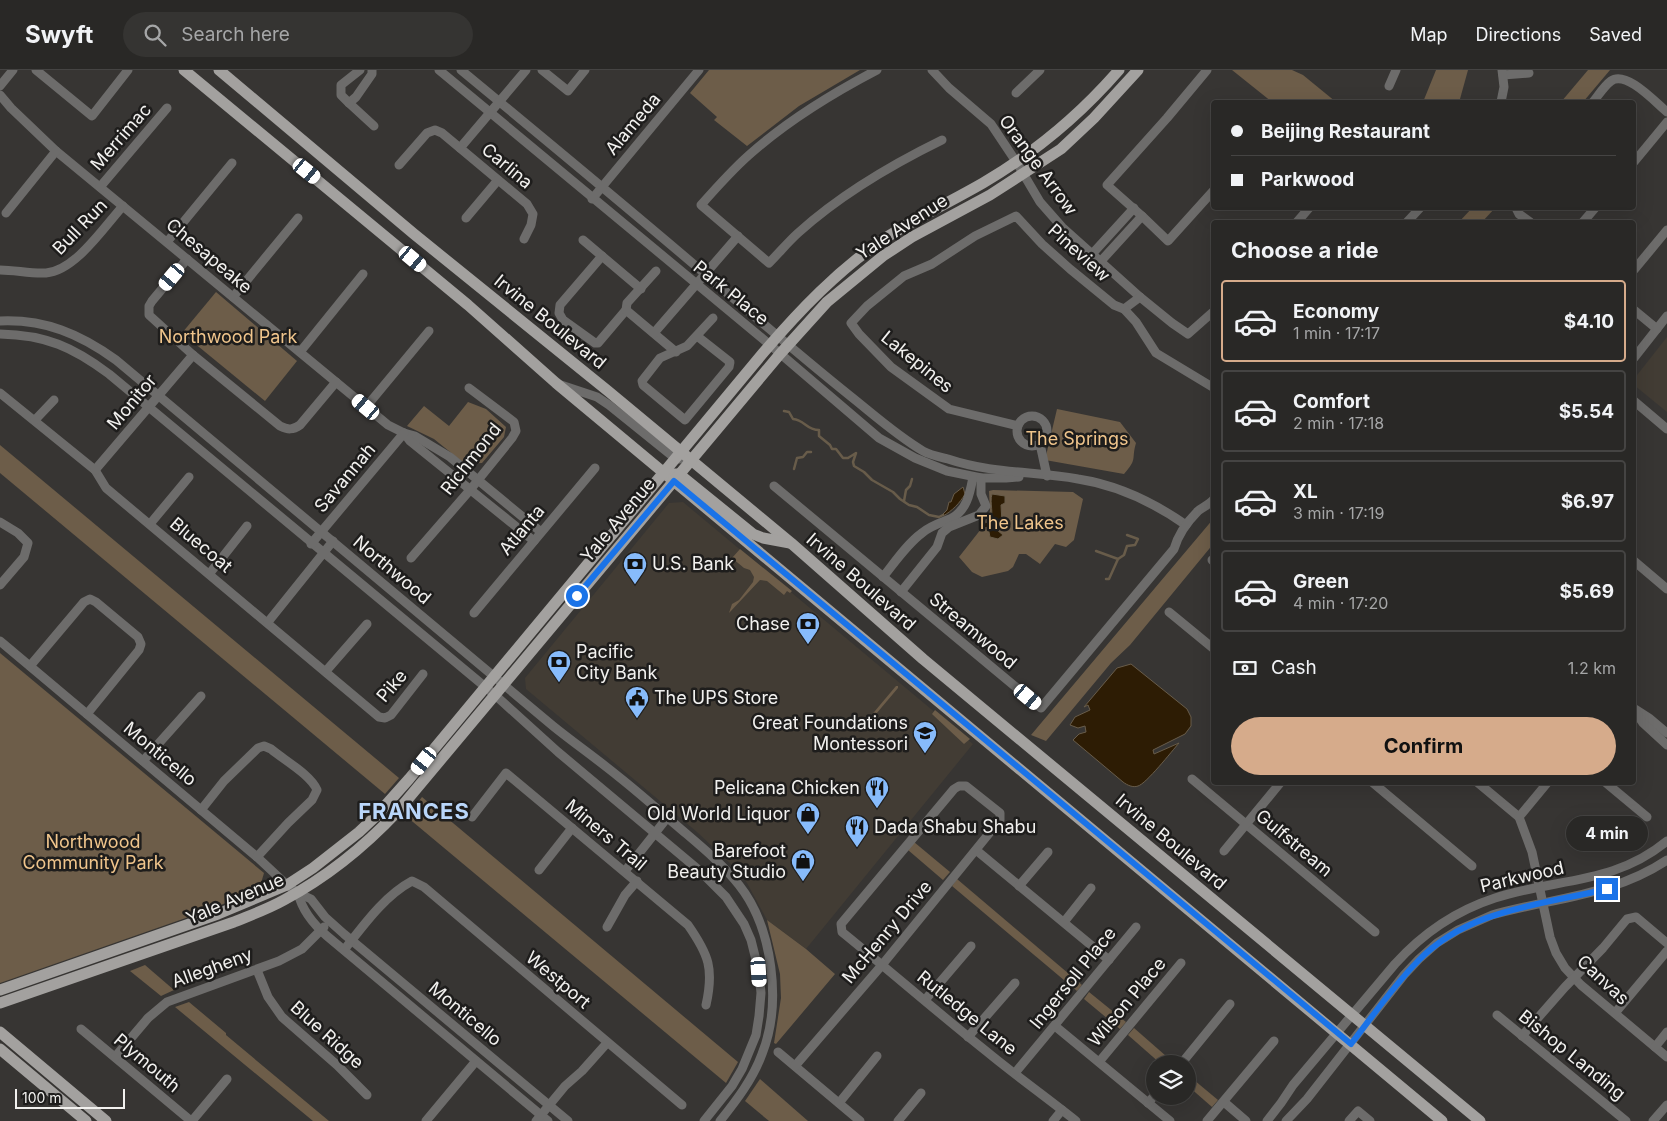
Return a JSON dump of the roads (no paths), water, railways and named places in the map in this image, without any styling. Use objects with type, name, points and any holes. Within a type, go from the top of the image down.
[{"type":"main road","points":[[184,70],[468,305],[556,383],[664,473],[676,478],[753,534],[791,543]]},
{"type":"main road","name":"Irvine Boulevard","points":[[219,70],[679,455],[691,460],[791,543],[924,659],[1480,1121]]},
{"type":"main road","name":"Yale Avenue","points":[[0,990],[218,914],[287,884],[333,854],[376,816],[409,779],[774,341],[818,292],[853,261],[885,239],[934,209],[1017,163],[1063,128],[1119,70]]},
{"type":"main road","name":"Yale Avenue","points":[[0,1003],[234,922],[272,906],[298,892],[351,856],[381,829],[443,759],[783,349],[827,302],[883,256],[912,237],[990,195],[1061,149],[1094,118],[1138,70]]},
{"type":"main road","points":[[676,478],[1442,1121]]},
{"type":"main road","points":[[0,1032],[106,1121]]},
{"type":"main road","points":[[0,1049],[86,1121]]},
{"type":"street","points":[[0,86],[13,70]]},
{"type":"street","points":[[36,70],[92,116],[128,70]]},
{"type":"street","points":[[360,70],[341,85],[341,95],[374,126]]},
{"type":"street","points":[[349,102],[356,97],[372,74],[372,70]]},
{"type":"street","name":"Park Place","points":[[439,70],[695,284],[774,341]]},
{"type":"street","name":"Park Place","points":[[461,70],[705,274],[879,438],[915,458],[947,471],[977,477],[1006,478],[1032,475]]},
{"type":"street","points":[[460,148],[526,70]]},
{"type":"street","points":[[542,70],[568,90],[585,70]]},
{"type":"street","name":"Alameda","points":[[592,199],[699,70]]},
{"type":"street","points":[[877,70],[840,89],[775,133],[748,156],[700,205],[769,263],[798,233],[838,200],[900,160],[942,140]]},
{"type":"street","name":"Orange Arrow","points":[[932,70],[949,88],[991,124],[1040,202],[1056,221],[1140,297],[1172,324],[1188,334],[1211,314]]},
{"type":"street","points":[[1016,93],[1040,70]]},
{"type":"street","points":[[1207,70],[1107,185],[1168,241],[1211,193]]},
{"type":"street","points":[[1389,86],[1396,70]]},
{"type":"street","points":[[1501,100],[1504,87],[1503,73],[1529,73]]},
{"type":"street","points":[[1595,100],[1610,82],[1620,78],[1631,82],[1667,112]]},
{"type":"street","name":"Chesapeake","points":[[0,95],[56,151],[388,425],[415,436],[450,457],[541,532]]},
{"type":"street","name":"Merrimac","points":[[100,187],[167,108]]},
{"type":"street","points":[[1636,160],[1667,122]]},
{"type":"street","name":"Carlina","points":[[399,165],[427,133],[435,130],[442,133],[527,204],[533,214],[531,225],[524,239]]},
{"type":"street","points":[[6,213],[56,151]]},
{"type":"street","points":[[167,242],[232,163]]},
{"type":"street","points":[[466,218],[498,180]]},
{"type":"street","name":"Bull Run","points":[[0,270],[48,273],[64,268],[77,259],[122,206]]},
{"type":"street","points":[[1092,253],[1134,208]]},
{"type":"street","points":[[1299,220],[1307,210]]},
{"type":"street","points":[[1409,220],[1418,210]]},
{"type":"street","points":[[1517,210],[1527,220]]},
{"type":"street","points":[[1585,220],[1594,210]]},
{"type":"street","name":"Pineview","points":[[1016,216],[1042,244],[1070,269],[1114,305],[1124,309],[1136,322],[1156,353],[1211,386]]},
{"type":"street","name":"Lakepines","points":[[1016,216],[975,236],[932,264],[904,276],[867,306],[851,323],[859,334],[891,366],[949,409],[1018,426]]},
{"type":"street","points":[[1102,261],[1142,216]]},
{"type":"street","points":[[233,297],[298,218]]},
{"type":"street","points":[[1636,268],[1667,230]]},
{"type":"street","points":[[654,333],[738,236]]},
{"type":"street","points":[[583,240],[640,288]]},
{"type":"street","points":[[602,256],[560,305],[559,313],[563,320],[595,344],[598,343],[626,310],[627,303],[656,271]]},
{"type":"street","points":[[187,259],[152,300],[149,311],[153,320],[193,355],[280,426],[291,429],[300,424],[336,382]]},
{"type":"street","points":[[300,352],[363,274]]},
{"type":"street","points":[[1124,309],[1140,297]]},
{"type":"street","points":[[626,310],[676,352]]},
{"type":"street","points":[[1636,312],[1657,330]]},
{"type":"street","points":[[1636,356],[1667,316]]},
{"type":"street","points":[[697,336],[730,362],[685,420],[643,384],[642,381],[660,358],[687,346],[713,318]]},
{"type":"street","name":"Northwood","points":[[0,321],[32,322],[73,334],[94,344],[109,355],[725,868],[741,887],[759,920],[772,974],[773,998],[768,1037],[760,1061],[744,1089],[720,1121]]},
{"type":"street","points":[[366,407],[429,332]]},
{"type":"street","name":"Northwood","points":[[0,334],[35,337],[54,342],[73,350],[97,365],[310,544],[495,695],[551,746],[713,883],[726,897],[740,916],[751,940],[759,972],[761,993],[759,1016],[756,1035],[742,1069],[732,1086],[704,1121]]},
{"type":"street","name":"Park Place","points":[[783,349],[925,452],[967,466],[1085,480],[1116,488],[1158,507],[1186,525]]},
{"type":"street","name":"Monitor","points":[[96,470],[193,355]]},
{"type":"street","points":[[556,383],[597,397],[610,404],[679,455]]},
{"type":"street","name":"Richmond","points":[[411,558],[470,490],[512,438],[516,430],[514,422],[469,388]]},
{"type":"street","name":"Bluecoat","points":[[0,392],[96,470],[106,488],[379,716],[385,718]]},
{"type":"street","points":[[35,420],[54,400]]},
{"type":"street","points":[[1636,403],[1667,428]]},
{"type":"street","points":[[1027,416],[1040,418],[1046,424],[1045,438],[1040,444],[1034,446],[1024,444],[1018,436],[1018,426],[1027,416]]},
{"type":"street","name":"Chesapeake","points":[[404,433],[410,441],[534,541]]},
{"type":"street","name":"Savannah","points":[[310,544],[404,433]]},
{"type":"street","points":[[1040,444],[1047,476]]},
{"type":"street","name":"Atlanta","points":[[474,613],[595,468]]},
{"type":"street","points":[[150,524],[189,477]]},
{"type":"street","points":[[883,577],[917,536],[936,524],[952,518],[964,508],[977,477]]},
{"type":"street","points":[[901,592],[937,547],[942,533],[949,527],[979,515],[986,506],[977,477]]},
{"type":"street","name":"Streamwood","points":[[774,486],[1041,708],[1174,549],[1177,537],[1186,525]]},
{"type":"street","points":[[1186,525],[1199,510],[1211,502]]},
{"type":"street","points":[[0,522],[18,533],[28,542],[24,557],[0,586]]},
{"type":"street","points":[[210,573],[247,526]]},
{"type":"street","name":"Savannah","points":[[268,622],[333,542]]},
{"type":"street","points":[[1636,563],[1667,589]]},
{"type":"street","points":[[30,666],[79,607],[84,602],[90,600],[96,602],[138,637],[142,644],[139,650],[87,714]]},
{"type":"street","points":[[1169,612],[1211,647]]},
{"type":"street","points":[[326,671],[367,624]]},
{"type":"street","name":"Monticello","points":[[0,641],[258,857],[287,884],[311,898],[330,922],[568,1121]]},
{"type":"street","name":"Pike","points":[[385,718],[395,710],[423,674]]},
{"type":"street","points":[[143,761],[201,696]]},
{"type":"street","points":[[1636,710],[1667,733]]},
{"type":"street","points":[[1636,712],[1643,723],[1667,744]]},
{"type":"street","points":[[201,810],[224,781],[258,748],[264,746],[271,748],[308,778],[317,790],[312,800],[288,823],[258,857]]},
{"type":"street","name":"Miners Trail","points":[[472,817],[506,773],[688,925],[699,941],[707,958],[710,975],[706,1005]]},
{"type":"street","name":"Gulfstream","points":[[1192,779],[1375,932]]},
{"type":"street","points":[[1224,852],[1278,785]]},
{"type":"street","points":[[1376,785],[1472,866]]},
{"type":"street","name":"Canvas","points":[[1481,785],[1518,817],[1532,852],[1550,937],[1564,968],[1667,1057]]},
{"type":"street","points":[[1518,817],[1545,785]]},
{"type":"street","points":[[1609,785],[1647,817]]},
{"type":"street","name":"McHenry Drive","points":[[794,1066],[882,965],[1000,820],[1001,815],[970,788],[963,786],[954,790],[841,924],[840,928]]},
{"type":"street","points":[[625,871],[667,818]]},
{"type":"street","points":[[539,870],[572,828]]},
{"type":"street","name":"Parkwood","points":[[1267,1121],[1292,1086],[1337,1032],[1407,950],[1427,933],[1443,922],[1490,900],[1585,879],[1619,869],[1646,856],[1667,841]]},
{"type":"street","points":[[976,850],[1109,960]]},
{"type":"street","points":[[1019,886],[1048,852]]},
{"type":"street","name":"Parkwood","points":[[1286,1121],[1307,1099],[1404,975],[1437,943],[1474,922],[1498,913],[1607,889],[1632,880],[1667,860]]},
{"type":"street","name":"Westport","points":[[351,940],[390,896],[402,886],[412,881],[424,887],[682,1105]]},
{"type":"street","points":[[607,927],[625,895],[637,882]]},
{"type":"street","points":[[1064,922],[1091,888]]},
{"type":"street","name":"Monticello","points":[[298,892],[300,905],[321,931],[476,1061],[538,1118],[548,1121]]},
{"type":"street","points":[[1522,1036],[1603,948],[1626,919],[1636,917],[1667,943]]},
{"type":"street","name":"Allegheny","points":[[114,1057],[148,1018],[167,1002],[258,970],[294,954],[302,949],[330,922]]},
{"type":"street","name":"Ingersoll Place","points":[[1016,1073],[1136,927]]},
{"type":"street","name":"Rutledge Lane","points":[[840,928],[842,932],[968,1037],[1076,1121]]},
{"type":"street","points":[[344,950],[351,940]]},
{"type":"street","points":[[925,1000],[970,946]]},
{"type":"street","points":[[1615,1014],[1667,951]]},
{"type":"street","name":"Wilson Place","points":[[1099,1062],[1181,963]]},
{"type":"street","name":"Blue Ridge","points":[[258,970],[268,997],[282,1017],[368,1095]]},
{"type":"street","points":[[968,1037],[1015,983]]},
{"type":"street","points":[[1188,1055],[1230,1004]]},
{"type":"street","name":"Bishop Landing","points":[[1497,1015],[1626,1121]]},
{"type":"street","points":[[1055,1026],[1146,1101]]},
{"type":"street","name":"Plymouth","points":[[81,1029],[192,1121]]},
{"type":"street","points":[[1654,1047],[1667,1032]]},
{"type":"street","points":[[1208,1121],[1274,1041]]},
{"type":"street","points":[[538,1118],[565,1086],[582,1071],[608,1042]]},
{"type":"street","points":[[778,1052],[860,1121]]},
{"type":"street","points":[[839,1103],[877,1056]]},
{"type":"street","points":[[426,1121],[476,1061]]},
{"type":"street","points":[[192,1121],[227,1079]]},
{"type":"street","points":[[898,1121],[921,1093]]},
{"type":"street","points":[[1224,1102],[1246,1121]]},
{"type":"street","points":[[1150,1105],[1170,1121]]},
{"type":"street","points":[[1654,1121],[1667,1105]]},
{"type":"street","points":[[1053,1121],[1062,1110]]},
{"type":"street","points":[[1349,1121],[1358,1111],[1370,1121]]},
{"type":"waterway","points":[[784,411],[789,412],[793,419],[815,430],[819,430],[819,436],[832,449],[836,449],[843,458],[848,458],[856,453],[853,462],[854,466],[909,505],[917,507],[929,515],[939,517],[943,515]]},
{"type":"waterway","points":[[794,469],[797,458],[803,457],[807,452],[811,452]]},
{"type":"waterway","points":[[904,501],[906,490],[910,486],[912,479]]},
{"type":"waterway","points":[[1118,559],[1124,555],[1127,546],[1135,545],[1138,539],[1127,535]]},
{"type":"waterway","points":[[1096,551],[1118,559],[1109,579],[1106,579]]},
{"type":"place","name":"U.S. Bank","points":[[635,585]]},
{"type":"place","name":"Chase","points":[[808,645]]},
{"type":"place","name":"Pacific City Bank","points":[[559,683]]},
{"type":"place","name":"The UPS Store","points":[[637,719]]},
{"type":"place","name":"Great Foundations Montessori","points":[[925,754]]},
{"type":"place","name":"Pelicana Chicken","points":[[877,809]]},
{"type":"place","name":"Old World Liquor","points":[[808,835]]},
{"type":"place","name":"Dada Shabu Shabu","points":[[857,848]]},
{"type":"place","name":"Barefoot Beauty Studio","points":[[803,882]]},
{"type":"district","name":"FRANCES","points":[[414,811]]},
{"type":"park label","name":"Northwood Park","points":[[228,337]]},
{"type":"park label","name":"The Springs","points":[[1077,439]]},
{"type":"park label","name":"The Lakes","points":[[1020,523]]},
{"type":"park label","name":"Northwood Community Park","points":[[93,852]]}]
